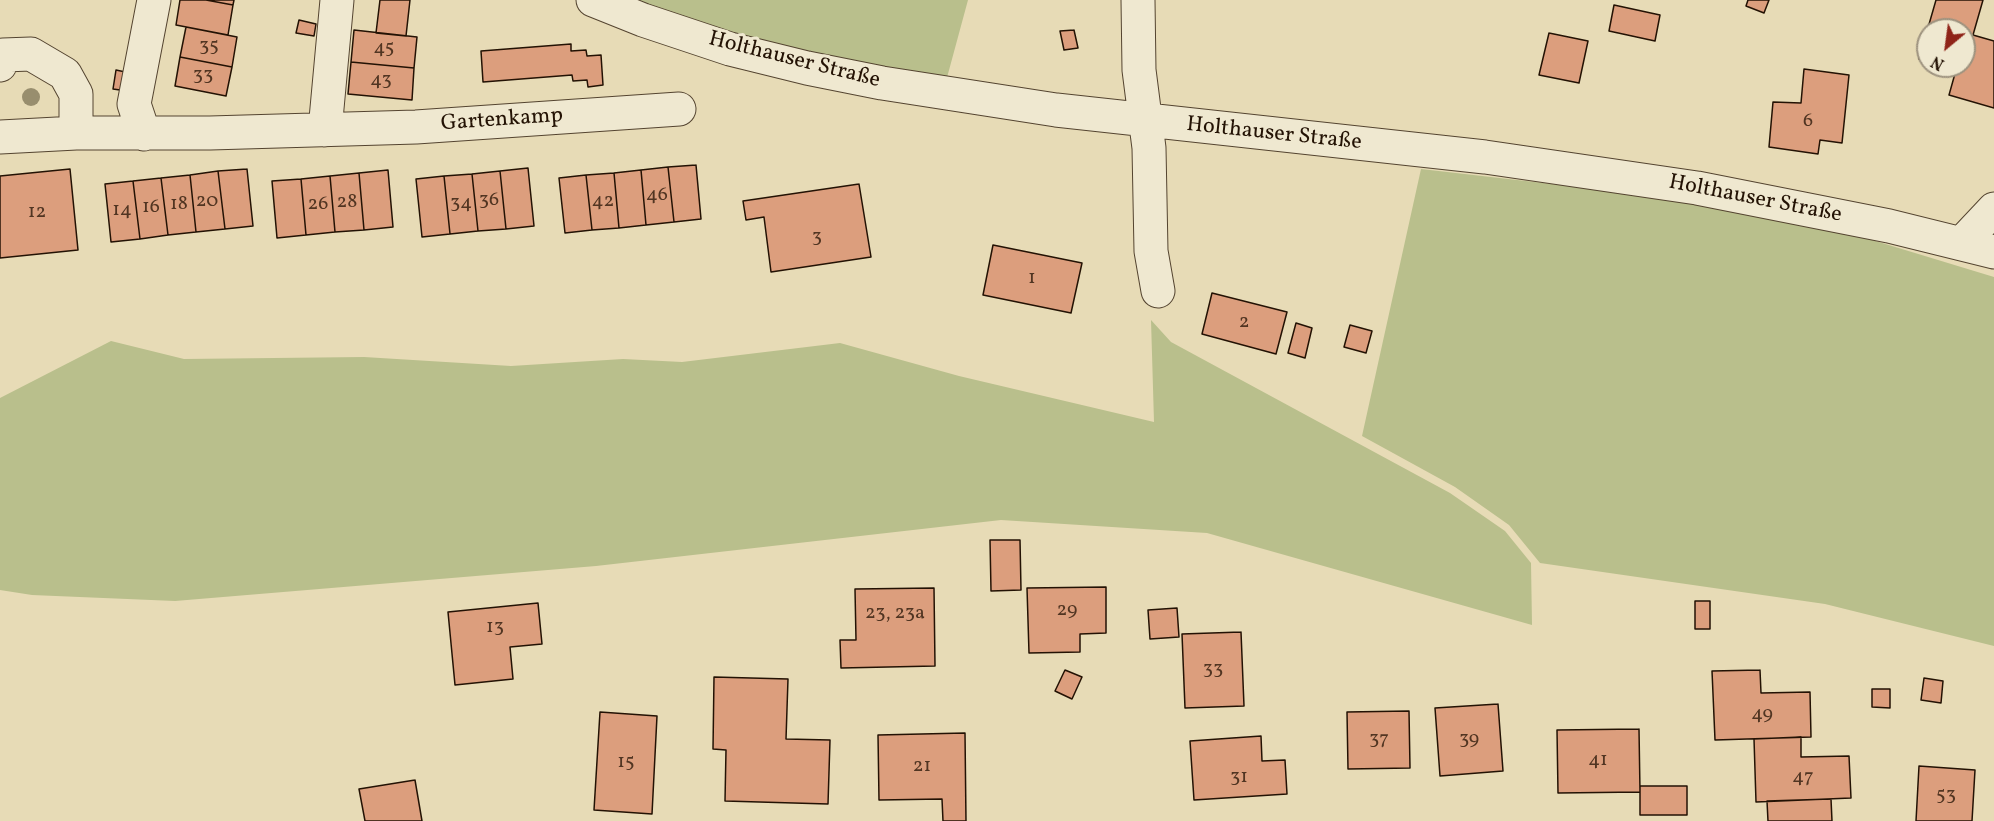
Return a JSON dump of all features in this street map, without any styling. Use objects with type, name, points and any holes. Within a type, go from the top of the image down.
[{"type":"street","points":[[144,134],[134,104],[154,0]]},
{"type":"street","points":[[325,130],[337,0]]},
{"type":"street","name":"Holthauser Straße","points":[[593,0],[643,20],[730,49],[882,83],[968,98],[1145,121],[1485,157],[1587,171],[1697,188],[1889,226],[1994,252]]},
{"type":"street","points":[[1138,0],[1139,70],[1149,148],[1151,251],[1158,291]]},
{"type":"street","points":[[1,55],[31,54],[65,74],[76,94],[76,133]]},
{"type":"street","name":"Gartenkamp","points":[[0,137],[76,133],[144,134],[416,128],[679,109]]},
{"type":"street","points":[[1962,243],[1994,209]]},
{"type":"green space","points":[[633,0],[968,0],[945,85],[731,39]]},
{"type":"green space","points":[[1421,169],[1622,192],[1813,222],[1994,277],[1994,646],[1825,604],[1540,563],[1509,525],[1455,487],[1362,436]]},
{"type":"green space","points":[[1151,320],[1171,342],[1450,493],[1505,531],[1531,563],[1532,625],[1207,533],[1001,520],[596,566],[175,601],[32,595],[0,590],[0,398],[111,341],[184,359],[364,357],[511,366],[623,359],[682,362],[840,343],[959,376],[1154,422]]},
{"type":"building","points":[[180,0],[206,0],[233,5],[228,35],[176,25]]},
{"type":"building","points":[[206,0],[234,0],[233,5]]},
{"type":"building","points":[[380,0],[410,0],[406,36],[376,33]]},
{"type":"building","points":[[1748,0],[1769,0],[1764,13],[1746,6]]},
{"type":"building","points":[[1936,0],[1983,0],[1976,24],[1976,18],[1931,18]]},
{"type":"building","points":[[1614,5],[1660,15],[1655,41],[1609,31]]},
{"type":"building","points":[[299,20],[316,24],[314,36],[296,33]]},
{"type":"building","points":[[186,27],[237,37],[232,67],[180,57]]},
{"type":"building","points":[[354,30],[417,37],[414,68],[351,62]]},
{"type":"building","points":[[1074,30],[1078,48],[1064,50],[1060,31]]},
{"type":"building","points":[[1549,33],[1588,41],[1579,83],[1539,75]]},
{"type":"building","points":[[1976,36],[1994,41],[1994,108],[1949,95],[1954,78],[1976,78]]},
{"type":"building","points":[[571,44],[571,51],[586,50],[587,56],[601,55],[603,85],[588,87],[587,80],[573,81],[572,75],[483,82],[481,51]]},
{"type":"building","points":[[180,57],[232,67],[226,96],[175,86]]},
{"type":"building","points":[[351,62],[414,68],[412,100],[348,94]]},
{"type":"building","points":[[1804,69],[1849,75],[1842,143],[1820,140],[1818,154],[1769,147],[1773,102],[1801,103]]},
{"type":"building","points":[[116,70],[130,73],[127,91],[113,89]]},
{"type":"building","points":[[696,165],[701,219],[674,222],[668,167]]},
{"type":"building","points":[[668,167],[674,222],[646,225],[641,170]]},
{"type":"building","points":[[528,168],[534,226],[506,229],[500,171]]},
{"type":"building","points":[[70,169],[78,250],[0,258],[0,176]]},
{"type":"building","points":[[247,169],[253,226],[225,229],[218,171]]},
{"type":"building","points":[[388,170],[393,227],[364,230],[359,173]]},
{"type":"building","points":[[641,170],[646,225],[619,228],[614,173]]},
{"type":"building","points":[[218,171],[225,229],[196,232],[190,175]]},
{"type":"building","points":[[500,171],[506,229],[478,231],[472,174]]},
{"type":"building","points":[[359,173],[364,230],[335,232],[330,176]]},
{"type":"building","points":[[614,173],[619,228],[592,230],[586,175]]},
{"type":"building","points":[[472,174],[478,231],[450,234],[444,176]]},
{"type":"building","points":[[190,175],[196,232],[168,235],[161,178]]},
{"type":"building","points":[[586,175],[592,230],[565,233],[559,178]]},
{"type":"building","points":[[330,176],[335,232],[306,235],[301,179]]},
{"type":"building","points":[[444,176],[450,234],[422,237],[416,179]]},
{"type":"building","points":[[161,178],[168,235],[140,239],[133,181]]},
{"type":"building","points":[[301,179],[306,235],[277,238],[272,181]]},
{"type":"building","points":[[133,181],[140,239],[111,242],[105,184]]},
{"type":"building","points":[[859,184],[871,257],[771,272],[764,217],[746,220],[743,201]]},
{"type":"building","points":[[993,245],[1082,263],[1071,313],[983,295]]},
{"type":"building","points":[[1212,293],[1287,312],[1276,354],[1202,334]]},
{"type":"building","points":[[1296,323],[1312,328],[1305,358],[1288,353]]},
{"type":"building","points":[[1350,325],[1372,331],[1366,353],[1344,347]]},
{"type":"building","points":[[990,540],[1020,540],[1021,590],[991,591]]},
{"type":"building","points":[[1106,587],[1106,633],[1080,634],[1080,652],[1029,653],[1027,588]]},
{"type":"building","points":[[934,588],[935,666],[841,668],[840,640],[856,640],[855,589]]},
{"type":"building","points":[[1695,601],[1710,601],[1710,629],[1695,629]]},
{"type":"building","points":[[538,603],[542,644],[510,647],[513,679],[455,685],[448,612]]},
{"type":"building","points":[[1177,608],[1179,637],[1150,639],[1148,610]]},
{"type":"building","points":[[1241,632],[1244,706],[1185,708],[1182,634]]},
{"type":"building","points":[[1065,670],[1082,677],[1072,699],[1055,691]]},
{"type":"building","points":[[1760,670],[1761,693],[1810,692],[1811,737],[1715,740],[1712,671]]},
{"type":"building","points":[[714,677],[788,679],[786,739],[830,740],[828,804],[725,801],[726,750],[713,749]]},
{"type":"building","points":[[1924,678],[1943,681],[1941,703],[1921,700]]},
{"type":"building","points":[[1872,689],[1890,689],[1890,708],[1872,707]]},
{"type":"building","points":[[1498,704],[1503,771],[1440,776],[1435,708]]},
{"type":"building","points":[[1409,711],[1410,768],[1348,769],[1347,712]]},
{"type":"building","points":[[600,712],[657,716],[652,814],[594,810]]},
{"type":"building","points":[[1639,729],[1640,792],[1558,793],[1557,730]]},
{"type":"building","points":[[965,733],[966,821],[943,821],[942,799],[879,800],[878,735]]},
{"type":"building","points":[[1261,736],[1262,761],[1285,760],[1287,794],[1194,800],[1190,741]]},
{"type":"building","points":[[1801,737],[1801,757],[1849,756],[1851,798],[1756,802],[1754,739]]},
{"type":"building","points":[[1919,766],[1975,770],[1972,821],[1916,821]]},
{"type":"building","points":[[415,780],[422,821],[365,821],[359,789]]},
{"type":"building","points":[[1640,786],[1687,786],[1687,815],[1640,815]]},
{"type":"building","points":[[1831,799],[1832,821],[1768,821],[1767,801]]}]
